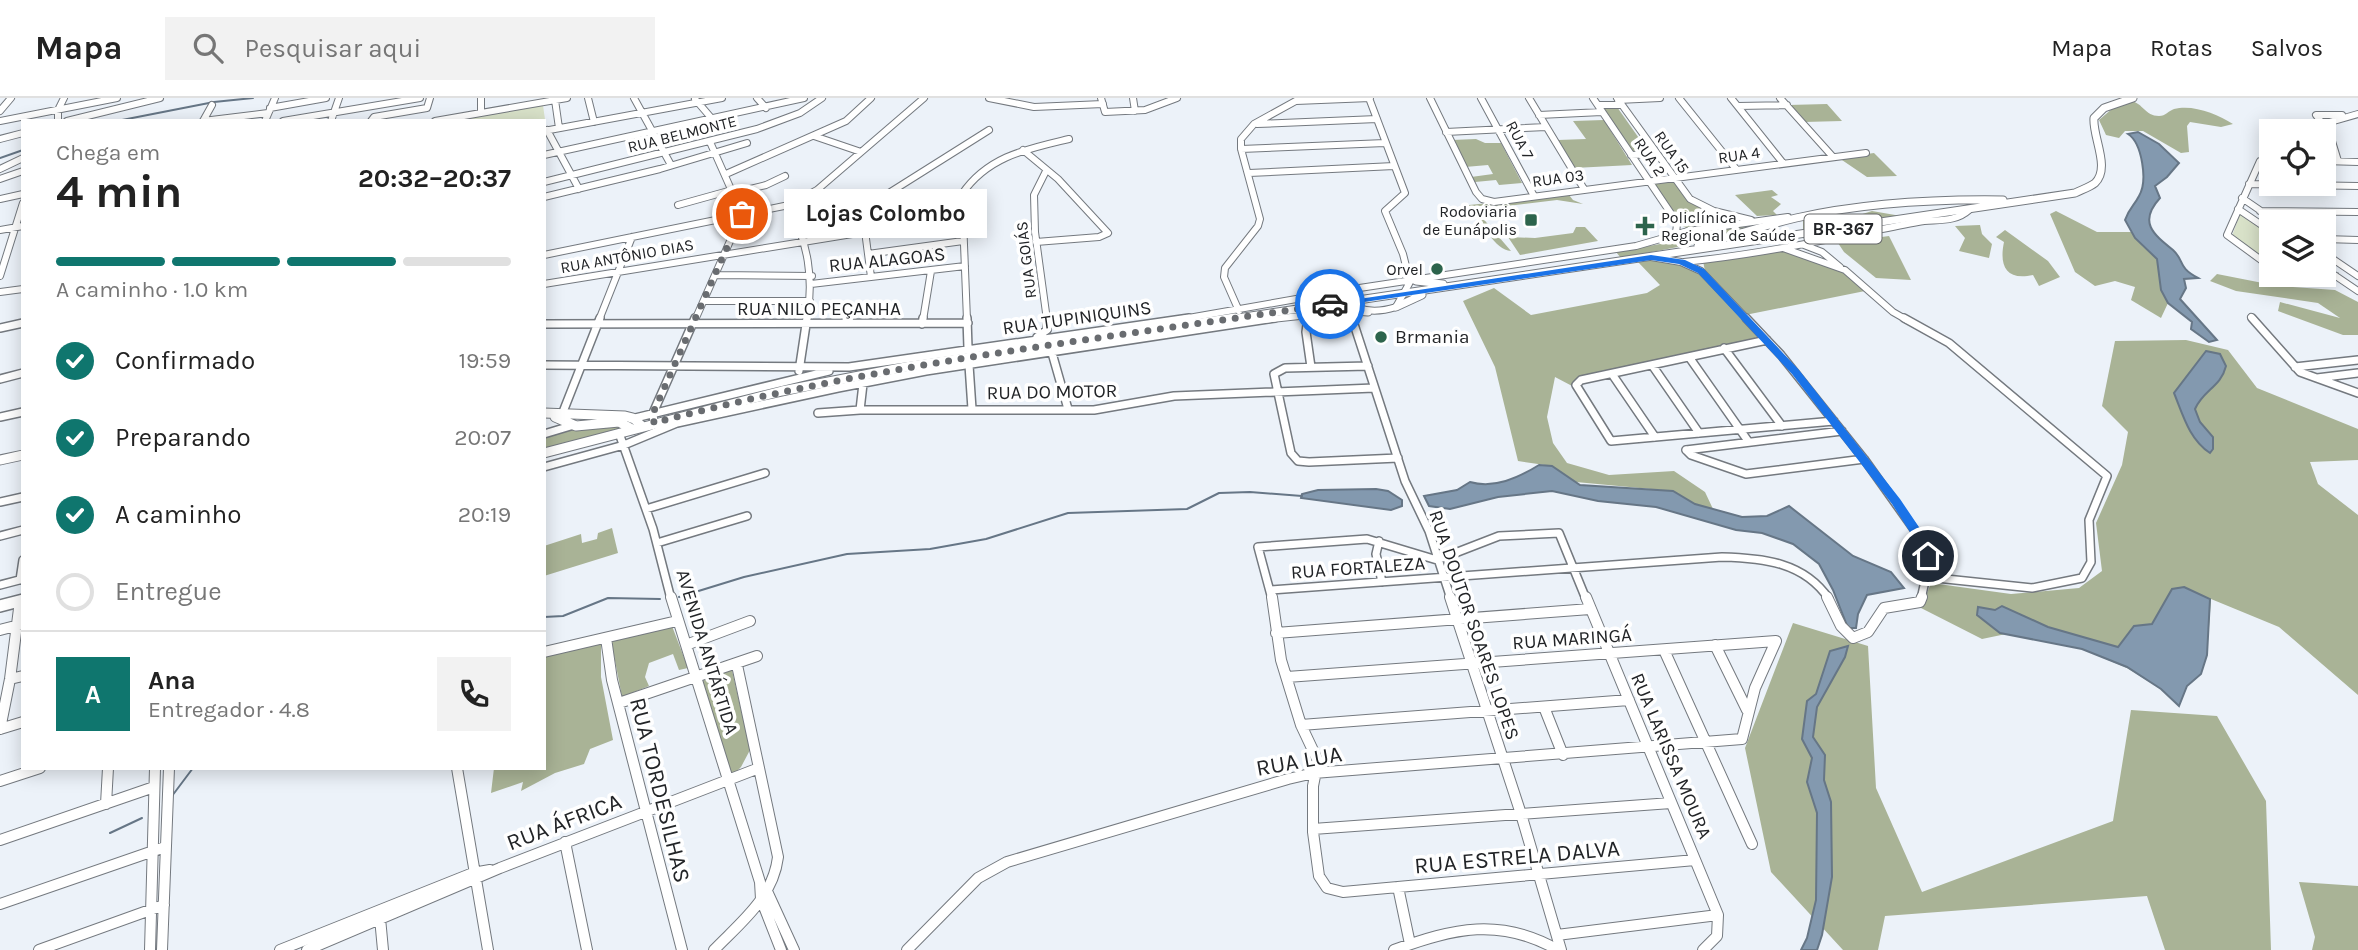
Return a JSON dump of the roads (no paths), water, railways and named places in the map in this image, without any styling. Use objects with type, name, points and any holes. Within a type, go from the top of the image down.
[{"type":"main road","name":"BR-367","points":[[621,428],[632,429],[792,388],[959,359],[1241,314],[1305,311],[1345,295],[1404,294],[2075,193],[2096,182],[2102,166],[2093,128],[2094,118],[2104,108],[2133,98]]},
{"type":"main road","name":"BR-367","points":[[1654,257],[1809,215],[1932,199],[2029,201]]},
{"type":"main road","points":[[1890,203],[1913,211],[1915,218]]},
{"type":"main road","points":[[1413,281],[1460,285]]},
{"type":"main road","points":[[1396,307],[1436,289]]},
{"type":"main road","points":[[1305,311],[1368,312]]},
{"type":"main road","points":[[942,353],[959,359]]},
{"type":"main road","points":[[574,424],[581,414]]},
{"type":"main road","points":[[546,415],[581,414],[633,418],[642,426]]},
{"type":"main road","points":[[561,415],[574,424],[621,428]]},
{"type":"main road","points":[[591,425],[598,415]]},
{"type":"main road","points":[[546,452],[621,428]]},
{"type":"main road","points":[[0,454],[21,449]]},
{"type":"main road","points":[[0,460],[21,455]]},
{"type":"main road","points":[[0,606],[21,600]]},
{"type":"street","points":[[0,111],[11,98]]},
{"type":"street","points":[[58,119],[58,110],[64,98]]},
{"type":"street","points":[[0,121],[117,98]]},
{"type":"street","points":[[75,119],[160,98]]},
{"type":"street","points":[[266,119],[275,98]]},
{"type":"street","points":[[215,119],[326,98]]},
{"type":"street","points":[[332,119],[339,98]]},
{"type":"street","points":[[294,119],[420,98]]},
{"type":"street","points":[[372,119],[427,108],[430,98]]},
{"type":"street","points":[[481,98],[481,113]]},
{"type":"street","points":[[519,106],[520,98]]},
{"type":"street","points":[[446,119],[567,98]]},
{"type":"street","points":[[588,98],[594,122]]},
{"type":"street","points":[[634,98],[671,165]]},
{"type":"street","points":[[579,189],[546,130],[642,113],[696,100],[722,98]]},
{"type":"street","points":[[757,98],[766,108]]},
{"type":"street","points":[[546,155],[804,98]]},
{"type":"street","name":"RUA BELMONTE","points":[[546,182],[710,142],[790,118],[809,109],[821,98]]},
{"type":"street","points":[[726,174],[852,118],[871,98]]},
{"type":"street","points":[[546,255],[789,205],[817,190],[924,98]]},
{"type":"street","points":[[989,98],[1030,106],[1102,101],[1105,112],[1135,111],[1177,98]]},
{"type":"street","points":[[1026,98],[1030,106]]},
{"type":"street","points":[[1133,98],[1135,111]]},
{"type":"street","points":[[1241,314],[1224,273],[1258,226],[1260,219],[1241,149],[1243,134],[1254,124],[1298,99],[1369,98],[1405,193],[1385,211],[1413,281],[1396,307],[1368,312],[1345,295]]},
{"type":"street","points":[[1430,98],[1446,132],[1546,127]]},
{"type":"street","name":"RUA 7","points":[[1481,98],[1534,196]]},
{"type":"street","points":[[1529,98],[1584,188]]},
{"type":"street","name":"RUA 2","points":[[1593,98],[1674,218],[1677,224],[1676,233]]},
{"type":"street","points":[[1598,105],[1660,98]]},
{"type":"street","points":[[1679,98],[1736,169]]},
{"type":"street","points":[[1731,98],[1783,163]]},
{"type":"street","points":[[1780,98],[1833,157]]},
{"type":"street","points":[[555,100],[559,128]]},
{"type":"street","points":[[696,100],[713,120]]},
{"type":"street","name":"RUA 15","points":[[1619,101],[1690,199],[1714,211],[1760,221]]},
{"type":"street","points":[[1738,106],[1787,105]]},
{"type":"street","points":[[204,119],[212,106]]},
{"type":"street","points":[[1539,115],[1602,112]]},
{"type":"street","points":[[2319,119],[2316,115],[2358,114]]},
{"type":"street","points":[[2336,119],[2348,115]]},
{"type":"street","points":[[1254,124],[1377,119]]},
{"type":"street","points":[[802,228],[887,195],[989,130]]},
{"type":"street","name":"RUA 03","points":[[1446,132],[1476,192],[1482,199],[1494,202],[1649,180]]},
{"type":"street","points":[[0,139],[21,134]]},
{"type":"street","points":[[813,135],[860,152]]},
{"type":"street","points":[[968,348],[961,194],[972,178],[990,162],[1023,150],[1069,139]]},
{"type":"street","points":[[656,421],[674,367],[742,214],[710,142]]},
{"type":"street","points":[[546,197],[747,143]]},
{"type":"street","points":[[1241,149],[1385,143]]},
{"type":"street","points":[[1023,150],[1058,179],[1108,232],[1107,235],[1036,242]]},
{"type":"street","points":[[1631,155],[1655,153]]},
{"type":"street","name":"RUA 4","points":[[1649,180],[1866,153]]},
{"type":"street","points":[[2336,154],[2338,161],[2358,162]]},
{"type":"street","points":[[0,169],[21,159]]},
{"type":"street","points":[[2259,162],[2227,235],[2259,258]]},
{"type":"street","points":[[1249,173],[1394,166]]},
{"type":"street","name":"RUA GOIÁS","points":[[1032,340],[1044,334],[1048,324],[1036,242],[1034,195],[1046,171]]},
{"type":"street","points":[[0,179],[21,172]]},
{"type":"street","points":[[678,205],[766,185],[785,176]]},
{"type":"street","points":[[2249,184],[2358,186]]},
{"type":"street","points":[[0,199],[21,194]]},
{"type":"street","points":[[2242,198],[2259,210]]},
{"type":"street","points":[[789,205],[802,228],[811,260],[810,301],[799,377]]},
{"type":"street","points":[[2238,209],[2259,223]]},
{"type":"street","points":[[1681,262],[1801,245],[1930,220],[1959,218],[1969,210]]},
{"type":"street","points":[[2336,212],[2358,212]]},
{"type":"street","name":"RUA TUPINIQUINS","points":[[546,365],[849,367],[968,348],[1241,314],[1413,281],[1655,242],[1676,233],[1809,215]]},
{"type":"street","name":"RUA ANTÔNIO DIAS","points":[[546,284],[963,216]]},
{"type":"street","points":[[0,230],[20,226]]},
{"type":"street","points":[[0,276],[9,243],[20,226]]},
{"type":"street","points":[[864,231],[871,277]]},
{"type":"street","points":[[561,415],[632,237]]},
{"type":"street","points":[[2336,239],[2358,240]]},
{"type":"street","points":[[868,254],[963,241]]},
{"type":"street","points":[[0,246],[9,243]]},
{"type":"street","points":[[1755,243],[1766,250]]},
{"type":"street","points":[[1654,257],[1681,262],[1701,271],[1796,372],[1864,459],[1923,542],[1928,556],[1926,579],[2032,588],[2082,578],[2091,562],[2089,520],[2108,476],[1949,343],[1893,312],[1868,288],[1822,252],[1801,245]]},
{"type":"street","points":[[1783,247],[1841,268]]},
{"type":"street","points":[[1611,250],[1622,261]]},
{"type":"street","points":[[1701,260],[1701,271]]},
{"type":"street","points":[[2336,261],[2358,276]]},
{"type":"street","name":"RUA ALAGOAS","points":[[716,275],[812,280],[871,277],[965,266]]},
{"type":"street","points":[[2348,269],[2358,269]]},
{"type":"street","points":[[922,324],[931,271]]},
{"type":"street","points":[[2336,276],[2358,291]]},
{"type":"street","points":[[0,292],[21,289]]},
{"type":"street","points":[[706,300],[810,301]]},
{"type":"street","points":[[621,428],[633,418],[656,421],[743,408],[863,383],[1305,311],[1311,368]]},
{"type":"street","name":"RUA DOUTOR SOARES LOPES","points":[[1350,312],[1405,481],[1429,531],[1473,664],[1521,814],[1560,950]]},
{"type":"street","points":[[2251,317],[2295,368],[2314,379],[2358,393]]},
{"type":"street","points":[[0,328],[21,323]]},
{"type":"street","name":"RUA NILO PEÇANHA","points":[[546,324],[968,323]]},
{"type":"street","points":[[1125,334],[1146,337]]},
{"type":"street","points":[[1767,340],[1581,380],[1577,388],[1611,441],[1834,421]]},
{"type":"street","points":[[1724,348],[1782,426]]},
{"type":"street","points":[[1052,352],[1068,409]]},
{"type":"street","points":[[1689,357],[1748,441]]},
{"type":"street","points":[[2295,368],[2358,360]]},
{"type":"street","name":"RUA DO MOTOR","points":[[969,365],[972,409]]},
{"type":"street","points":[[1652,365],[1699,433]]},
{"type":"street","points":[[1368,366],[1277,371],[1273,375],[1291,453],[1298,461],[1398,458]]},
{"type":"street","points":[[546,466],[624,445],[656,421],[799,377],[849,367]]},
{"type":"street","points":[[2314,379],[2358,373]]},
{"type":"street","points":[[0,379],[21,374]]},
{"type":"street","points":[[1612,374],[1655,437]]},
{"type":"street","points":[[860,410],[863,383]]},
{"type":"street","name":"RUA DO MOTOR","points":[[818,413],[860,410],[1112,408],[1174,396],[1374,388]]},
{"type":"street","points":[[0,417],[21,412]]},
{"type":"street","points":[[546,433],[574,424]]},
{"type":"street","name":"AVENIDA ANTÁRTIDA","points":[[621,428],[624,445],[657,543],[677,621],[765,895],[780,950]]},
{"type":"street","points":[[1842,431],[1686,450],[1691,455],[1746,474],[1864,459]]},
{"type":"street","points":[[646,509],[765,473]]},
{"type":"street","points":[[0,502],[21,497]]},
{"type":"street","points":[[657,543],[747,516]]},
{"type":"street","points":[[0,536],[21,531]]},
{"type":"street","name":"RUA LARISSA MOURA","points":[[1437,560],[1499,536],[1559,533],[1718,915]]},
{"type":"street","points":[[1437,560],[1379,541],[1359,539],[1262,545],[1257,550],[1270,590],[1276,633],[1287,677],[1301,725],[1318,761],[1314,773],[1313,829],[1671,803]]},
{"type":"street","points":[[1379,541],[1376,554],[1382,582]]},
{"type":"street","name":"RUA FORTALEZA","points":[[1270,590],[1722,556],[1761,559],[1780,563],[1810,577],[1829,600],[1842,630],[1853,638],[1859,638],[1867,634],[1881,609],[1920,602],[1926,579]]},
{"type":"street","points":[[0,585],[21,579]]},
{"type":"street","points":[[21,600],[20,625],[0,729],[21,723]]},
{"type":"street","points":[[1276,633],[1590,609]]},
{"type":"street","points":[[546,652],[677,621]]},
{"type":"street","points":[[685,645],[750,621]]},
{"type":"street","points":[[0,630],[20,625]]},
{"type":"street","name":"RUA TORDESILHAS","points":[[606,638],[612,680],[682,950]]},
{"type":"street","name":"RUA MARINGÁ","points":[[1287,677],[1776,640],[1747,710]]},
{"type":"street","points":[[1715,645],[1747,710]]},
{"type":"street","points":[[1664,650],[1709,743],[1752,844]]},
{"type":"street","points":[[619,703],[757,656]]},
{"type":"street","points":[[714,950],[765,895],[776,876],[778,857],[737,665]]},
{"type":"street","points":[[10,680],[21,677]]},
{"type":"street","points":[[1301,725],[1629,701]]},
{"type":"street","points":[[1544,707],[1563,755]]},
{"type":"street","name":"RUA LUA","points":[[906,950],[978,878],[1007,862],[1249,790],[1314,773],[1741,739],[1747,710]]},
{"type":"street","name":"RUA ÁFRICA","points":[[307,950],[379,916],[474,877],[759,768]]},
{"type":"street","points":[[0,781],[34,770]]},
{"type":"street","points":[[106,804],[108,770]]},
{"type":"street","points":[[150,950],[155,770]]},
{"type":"street","points":[[162,950],[169,770]]},
{"type":"street","points":[[457,770],[488,950]]},
{"type":"street","points":[[0,840],[154,788]]},
{"type":"street","name":"RUA ESTRELA DALVA","points":[[1313,829],[1321,879],[1330,890],[1343,892],[1695,860]]},
{"type":"street","points":[[565,842],[587,950]]},
{"type":"street","points":[[0,904],[165,847]]},
{"type":"street","points":[[1398,887],[1410,944]]},
{"type":"street","name":"AVENIDA ANTÁRTIDA","points":[[765,895],[794,950]]},
{"type":"street","points":[[39,950],[163,905]]},
{"type":"street","points":[[1557,935],[1718,915],[1717,936],[1703,950]]},
{"type":"street","points":[[379,916],[383,950]]},
{"type":"street","name":"RUA ÁFRICA","points":[[280,950],[379,916]]},
{"type":"street","points":[[1394,950],[1482,926],[1521,932],[1560,950]]},
{"type":"water","points":[[2138,132],[2159,144],[2179,163],[2155,186],[2160,198],[2153,206],[2149,221],[2154,233],[2177,254],[2187,271],[2198,278],[2184,279],[2186,288],[2180,299],[2217,340],[2209,342],[2191,329],[2192,322],[2168,303],[2161,290],[2157,259],[2135,238],[2125,220],[2142,189],[2140,154],[2128,134]]},
{"type":"water","points":[[2206,351],[2220,354],[2226,366],[2220,379],[2195,409],[2200,422],[2213,437],[2213,449],[2210,453],[2192,434],[2174,393]]},
{"type":"water","points":[[1539,465],[1552,466],[1580,485],[1673,491],[1695,504],[1742,517],[1767,516],[1789,506],[1853,556],[1891,572],[1904,588],[1867,595],[1858,614],[1856,628],[1848,628],[1819,564],[1793,544],[1762,533],[1736,530],[1656,507],[1598,501],[1552,491],[1498,497],[1450,509],[1429,506],[1424,496],[1457,490],[1470,482],[1488,484],[1506,481]]},
{"type":"water","points":[[1318,490],[1388,491],[1402,500],[1402,506],[1391,510],[1301,498],[1302,494]]},
{"type":"water","points":[[2184,587],[2210,599],[2207,655],[2201,674],[2187,686],[2179,706],[2161,689],[2127,667],[2082,649],[2000,633],[1977,615],[1978,607],[1995,610],[2002,606],[2048,627],[2118,647],[2134,626],[2152,624],[2172,589]]},
{"type":"water","points":[[1848,646],[1845,657],[1817,707],[1813,737],[1825,755],[1824,780],[1831,802],[1832,877],[1817,950],[1801,950],[1807,938],[1816,900],[1817,813],[1807,782],[1812,758],[1802,739],[1807,701],[1816,694],[1830,651]]},
{"type":"waterway","points":[[127,119],[214,102],[253,98]]},
{"type":"waterway","points":[[0,158],[21,151]]},
{"type":"waterway","points":[[679,597],[744,577],[847,554],[930,549],[986,539],[1068,513],[1187,509],[1219,493],[1250,492],[1302,496]]},
{"type":"waterway","points":[[546,617],[563,616],[608,598],[660,599]]},
{"type":"waterway","points":[[172,796],[192,770]]},
{"type":"waterway","points":[[110,833],[142,818]]},
{"type":"place","name":"Lojas Colombo","points":[[742,214]]},
{"type":"place","name":"Rodoviaria de Eunápolis","points":[[1531,220]]},
{"type":"place","name":"Policlínica Regional de Saúde","points":[[1645,226]]},
{"type":"place","name":"Orvel","points":[[1437,269]]},
{"type":"place","name":"Brmania","points":[[1381,337]]}]
